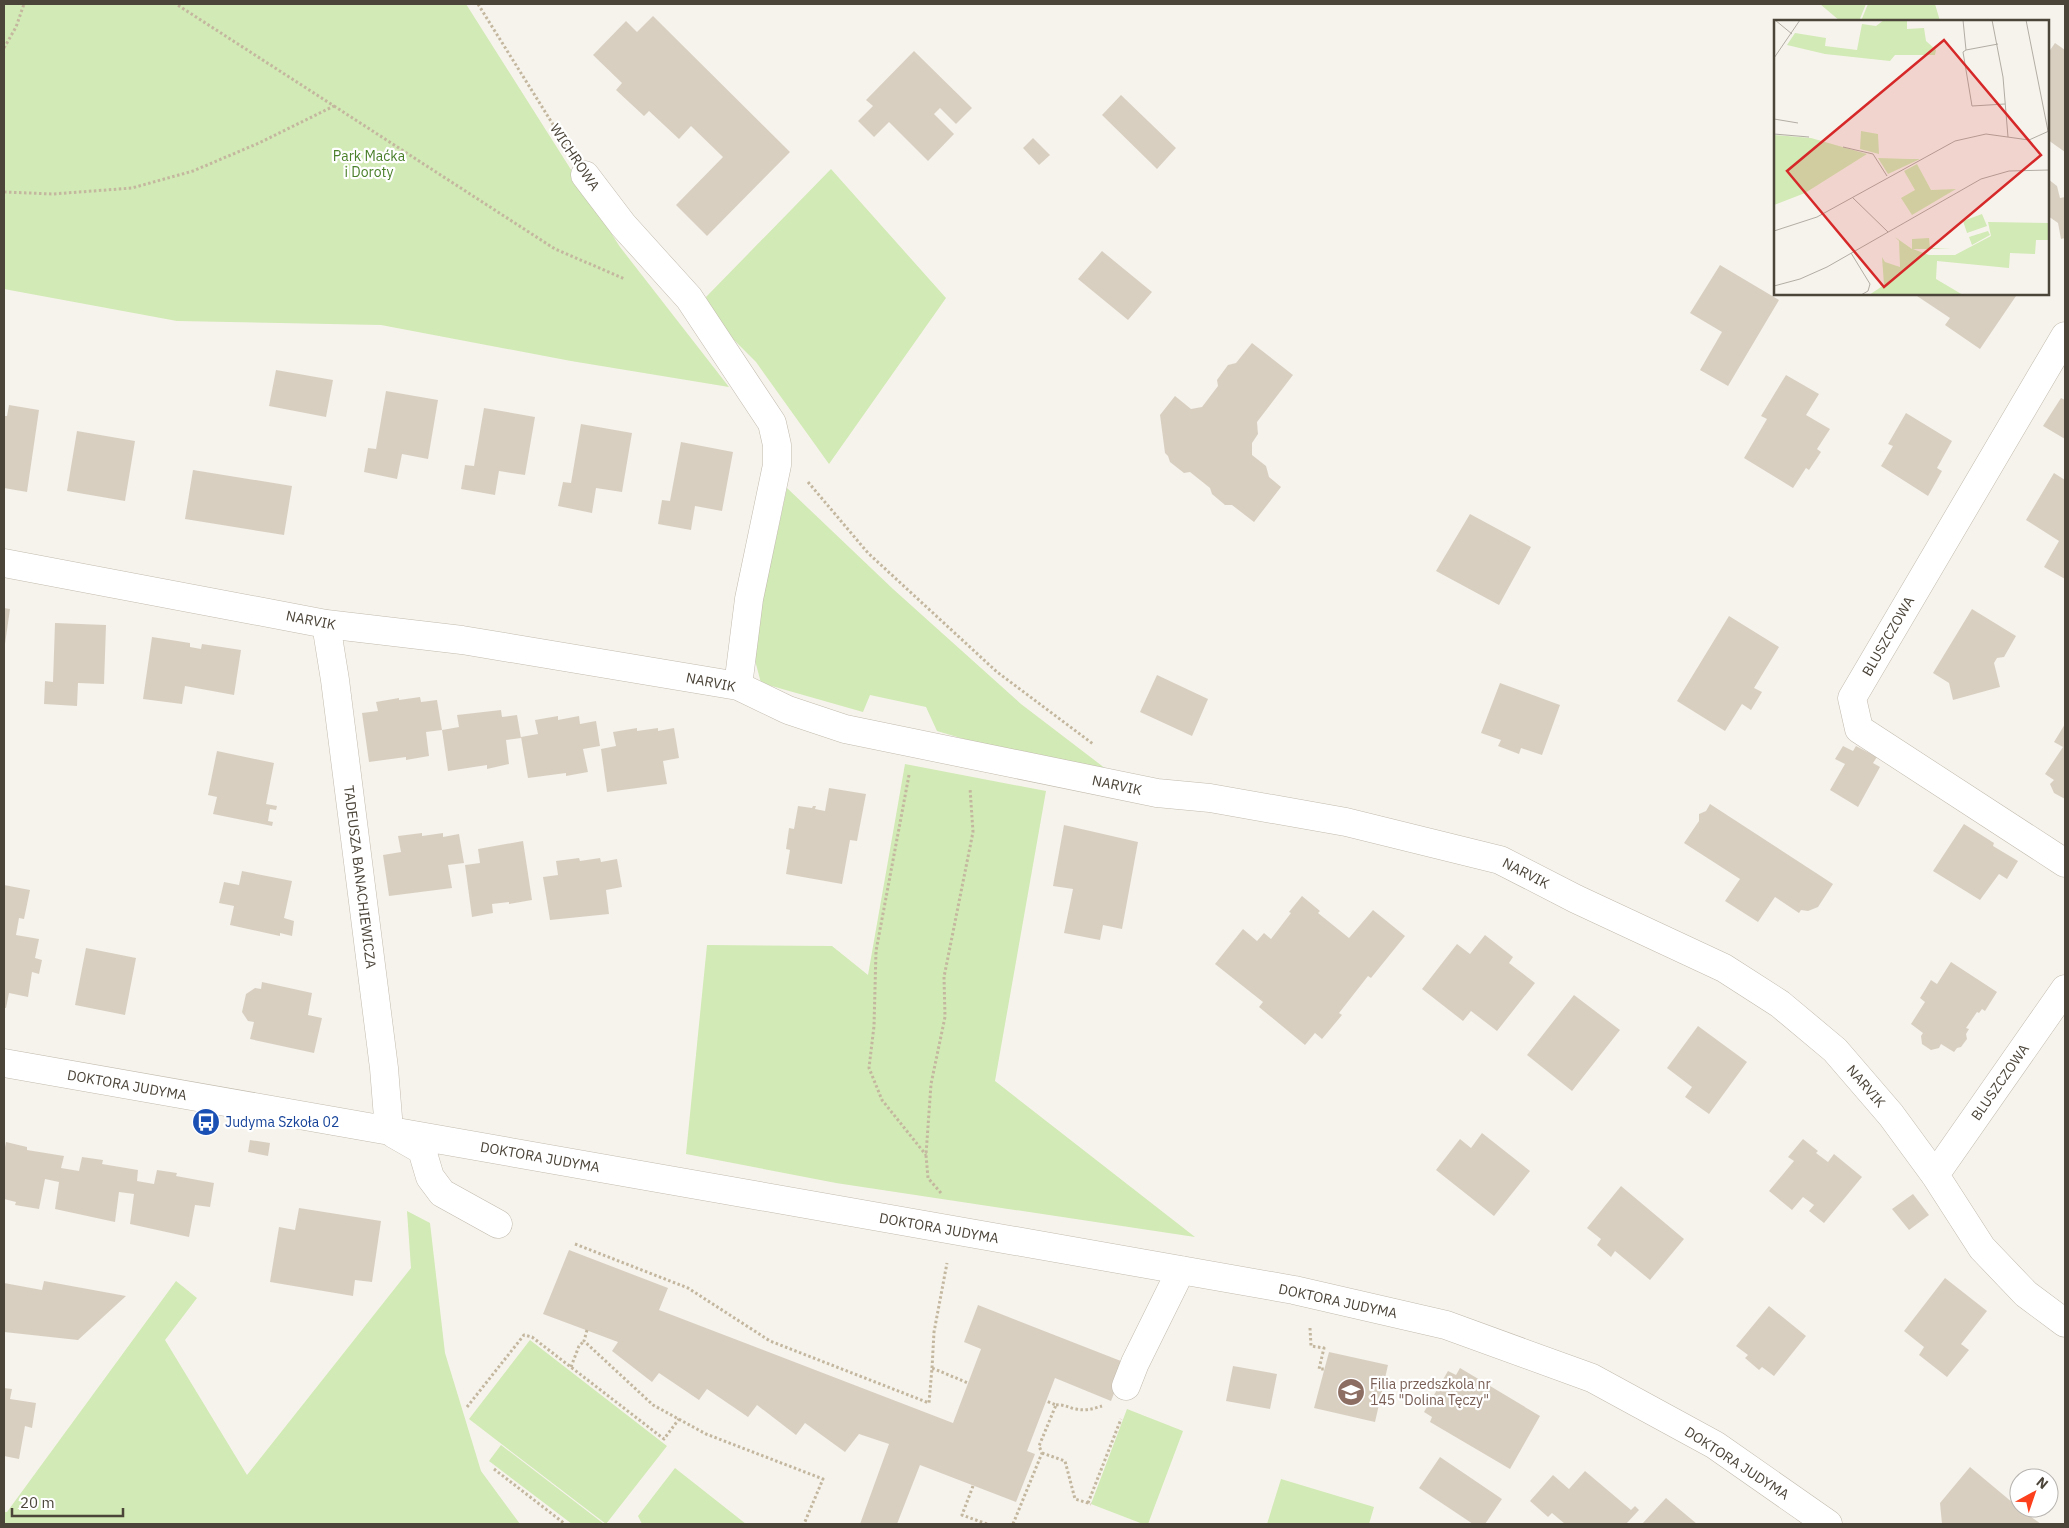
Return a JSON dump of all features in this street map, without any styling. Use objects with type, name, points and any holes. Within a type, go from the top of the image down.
[{"type":"street","name":"WICHROWA","points":[[585,175],[623,226],[689,298],[772,423],[777,445],[776,465],[749,599],[738,686]]},
{"type":"street","name":"BLUSZCZOWA","points":[[2065,336],[1852,698],[1859,729],[2065,863]]},
{"type":"street","name":"NARVIK","points":[[4,563],[326,624],[462,640],[738,686],[788,710],[845,729],[1157,793],[1210,798],[1346,822],[1500,860],[1576,899],[1724,968],[1780,1004],[1835,1050],[1891,1115],[1936,1175],[1982,1248],[2026,1294],[2065,1323]]},
{"type":"street","name":"TADEUSZA BANACHIEWICZA","points":[[326,624],[335,680],[384,1068],[389,1130]]},
{"type":"street","name":"BLUSZCZOWA","points":[[1936,1175],[2065,989]]},
{"type":"street","name":"DOKTORA JUDYMA","points":[[4,1063],[1294,1290],[1446,1325],[1592,1378],[1715,1445],[1828,1524]]},
{"type":"street","points":[[389,1130],[422,1150],[430,1177],[442,1193],[498,1224]]},
{"type":"street","points":[[1120,1400],[1135,1363],[1181,1270]]},
{"type":"path","points":[[4,48],[16,27],[24,4]]},
{"type":"path","points":[[176,4],[555,249],[626,280]]},
{"type":"path","name":"WICHROWA","points":[[478,4],[585,175]]},
{"type":"path","points":[[4,192],[54,194],[132,188],[193,171],[259,143],[334,106]]},
{"type":"path","points":[[777,445],[868,553],[997,672],[1096,747]]},
{"type":"path","points":[[910,771],[876,951],[874,1026],[869,1068],[882,1100],[926,1155]]},
{"type":"path","points":[[944,1197],[928,1178],[926,1155],[931,1084],[945,1016],[944,977],[973,832],[970,782]]},
{"type":"path","points":[[575,1244],[688,1288],[770,1341],[929,1403],[934,1332],[948,1259]]},
{"type":"path","points":[[1309,1322],[1311,1346],[1324,1348],[1319,1369],[1325,1369]]},
{"type":"path","points":[[571,1367],[579,1346],[584,1341],[587,1330]]},
{"type":"path","points":[[467,1407],[524,1335],[532,1338],[664,1439],[679,1419]]},
{"type":"path","points":[[584,1341],[654,1405],[706,1434],[822,1479],[804,1524]]},
{"type":"path","points":[[932,1368],[968,1383]]},
{"type":"path","points":[[1046,1401],[1056,1405],[1062,1404],[1076,1409],[1088,1410],[1120,1400]]},
{"type":"path","points":[[1042,1453],[1065,1461],[1075,1499],[1089,1504],[1120,1400]]},
{"type":"path","points":[[1014,1524],[1042,1453],[1039,1446],[1056,1405]]},
{"type":"path","points":[[494,1469],[565,1524]]},
{"type":"path","points":[[973,1486],[962,1515],[987,1524]]},
{"type":"green space","name":"Park Maćka i Doroty","points":[[4,4],[466,4],[620,247],[729,387],[571,361],[381,325],[177,321],[4,289]]},
{"type":"green space","points":[[1820,4],[1866,4],[1859,20],[1839,20]]},
{"type":"green space","points":[[1868,4],[1935,4],[1940,20],[1861,20]]},
{"type":"green space","points":[[831,169],[946,298],[829,464],[756,362],[713,319],[706,297]]},
{"type":"green space","points":[[787,488],[893,589],[1021,704],[1110,772],[1021,756],[937,731],[926,707],[870,695],[863,712],[761,683],[752,649]]},
{"type":"green space","points":[[905,764],[1046,791],[995,1081],[1195,1237],[836,1183],[686,1154],[707,945],[832,946],[868,975]]},
{"type":"green space","points":[[407,1211],[430,1223],[445,1353],[481,1471],[520,1524],[4,1524],[4,1512],[7,1512],[176,1281],[197,1298],[165,1340],[247,1475],[411,1268]]},
{"type":"green space","points":[[530,1340],[667,1446],[606,1524],[469,1419]]},
{"type":"green space","points":[[1127,1409],[1183,1431],[1148,1524],[1143,1524],[1091,1504]]},
{"type":"green space","points":[[501,1445],[604,1524],[572,1524],[489,1461]]},
{"type":"green space","points":[[675,1468],[746,1524],[642,1524],[638,1516]]},
{"type":"green space","points":[[1281,1479],[1374,1507],[1369,1524],[1267,1524]]},
{"type":"building","points":[[653,16],[790,152],[707,236],[676,205],[723,157],[691,126],[679,139],[649,111],[644,116],[616,90],[622,83],[593,55],[626,21],[637,32]]},
{"type":"building","points":[[2055,43],[2065,50],[2065,152],[2049,141],[2049,52]]},
{"type":"building","points":[[914,51],[972,108],[956,124],[940,108],[934,114],[954,134],[928,161],[889,122],[874,137],[858,121],[873,106],[866,100]]},
{"type":"building","points":[[1121,95],[1176,148],[1157,169],[1102,115]]},
{"type":"building","points":[[1033,138],[1050,155],[1039,165],[1023,148]]},
{"type":"building","points":[[2049,180],[2057,186],[2060,198],[2065,197],[2065,238],[2061,239],[2058,223],[2049,217]]},
{"type":"building","points":[[1102,251],[1152,292],[1128,320],[1078,279]]},
{"type":"building","points":[[1720,265],[1779,300],[1728,386],[1700,370],[1722,332],[1690,313]]},
{"type":"building","points":[[1916,295],[2016,296],[1980,349],[1945,325],[1950,318]]},
{"type":"building","points":[[1252,343],[1293,375],[1257,422],[1258,434],[1252,443],[1252,455],[1266,466],[1269,477],[1281,487],[1254,522],[1232,505],[1225,505],[1212,494],[1210,488],[1190,472],[1184,473],[1170,462],[1165,453],[1160,415],[1175,396],[1191,409],[1202,407],[1218,386],[1217,380],[1228,365],[1236,363]]},
{"type":"building","points":[[276,370],[333,380],[326,417],[269,406]]},
{"type":"building","points":[[1786,375],[1819,394],[1806,415],[1830,429],[1817,449],[1821,452],[1809,470],[1806,468],[1793,488],[1744,458],[1767,419],[1761,416]]},
{"type":"building","points":[[386,391],[438,400],[428,459],[402,454],[397,479],[364,472],[368,448],[376,449]]},
{"type":"building","points":[[2061,398],[2065,400],[2065,439],[2043,426]]},
{"type":"building","points":[[9,405],[39,410],[27,492],[4,488],[4,416],[7,416]]},
{"type":"building","points":[[484,408],[535,417],[525,475],[499,471],[495,495],[461,489],[465,465],[474,466]]},
{"type":"building","points":[[1906,413],[1952,441],[1937,468],[1942,471],[1928,496],[1881,466],[1893,446],[1888,444]]},
{"type":"building","points":[[581,424],[632,433],[622,492],[596,488],[592,513],[558,506],[563,482],[571,483]]},
{"type":"building","points":[[77,431],[135,441],[125,501],[67,491]]},
{"type":"building","points":[[681,442],[733,452],[722,511],[695,506],[691,530],[658,524],[662,500],[670,501]]},
{"type":"building","points":[[193,470],[292,486],[284,535],[185,519]]},
{"type":"building","points":[[2054,473],[2065,480],[2065,579],[2044,567],[2059,541],[2026,520]]},
{"type":"building","points":[[1470,514],[1531,547],[1499,605],[1436,571]]},
{"type":"building","points":[[4,608],[10,609],[5,644],[4,644]]},
{"type":"building","points":[[1972,609],[2016,636],[2004,657],[1997,658],[1994,663],[2000,687],[1953,700],[1949,683],[1933,673]]},
{"type":"building","points":[[1729,616],[1779,647],[1754,688],[1762,692],[1751,710],[1742,704],[1725,731],[1677,701]]},
{"type":"building","points":[[55,623],[106,625],[104,684],[78,683],[77,706],[44,704],[45,681],[53,682]]},
{"type":"building","points":[[152,637],[190,643],[190,647],[201,649],[202,644],[241,650],[234,695],[185,686],[182,704],[143,699]]},
{"type":"building","points":[[1157,675],[1208,699],[1192,736],[1140,712]]},
{"type":"building","points":[[1500,683],[1560,705],[1542,755],[1521,748],[1519,754],[1498,746],[1501,740],[1481,733]]},
{"type":"building","points":[[420,697],[421,702],[437,700],[442,730],[426,732],[429,756],[406,760],[406,757],[369,762],[362,713],[378,711],[376,702]]},
{"type":"building","points":[[501,710],[502,717],[517,715],[521,738],[506,740],[509,764],[487,769],[487,765],[448,771],[442,730],[459,727],[457,715]]},
{"type":"building","points":[[558,716],[558,720],[579,716],[580,724],[596,721],[600,746],[583,749],[588,772],[566,776],[566,773],[528,778],[521,737],[538,734],[535,720]]},
{"type":"building","points":[[2065,724],[2065,799],[2054,793],[2050,784],[2054,780],[2045,774],[2063,747],[2054,742]]},
{"type":"building","points":[[637,728],[637,731],[658,728],[658,731],[674,728],[679,758],[663,761],[667,784],[607,792],[601,749],[616,746],[613,732]]},
{"type":"building","points":[[1843,746],[1853,751],[1856,746],[1877,757],[1873,763],[1880,767],[1858,807],[1830,790],[1845,764],[1835,759]]},
{"type":"building","points":[[217,751],[274,763],[266,804],[277,806],[276,810],[270,809],[268,821],[273,822],[272,826],[213,814],[217,797],[208,795]]},
{"type":"building","points":[[829,788],[866,794],[857,841],[850,840],[842,884],[786,874],[790,850],[786,849],[789,828],[794,829],[798,806],[812,808],[816,806],[815,809],[825,811]]},
{"type":"building","points":[[1710,804],[1833,884],[1818,907],[1808,911],[1801,910],[1799,913],[1775,897],[1758,922],[1725,901],[1740,879],[1684,843],[1699,821],[1699,814],[1706,811]]},
{"type":"building","points":[[1964,824],[1994,843],[1993,846],[2018,861],[2007,879],[1999,874],[1980,900],[1933,871]]},
{"type":"building","points":[[1064,825],[1138,842],[1122,929],[1103,925],[1100,940],[1064,933],[1073,889],[1053,886]]},
{"type":"building","points":[[422,833],[422,836],[443,833],[443,837],[459,834],[464,863],[448,865],[452,888],[389,896],[383,855],[401,852],[398,836]]},
{"type":"building","points":[[523,841],[532,900],[509,904],[509,902],[492,904],[493,913],[472,917],[465,865],[480,863],[478,849]]},
{"type":"building","points":[[579,858],[580,861],[600,858],[601,862],[617,859],[622,887],[606,890],[609,914],[550,920],[543,877],[558,875],[556,861]]},
{"type":"building","points":[[242,871],[292,881],[284,918],[294,921],[292,936],[280,933],[280,936],[230,925],[234,906],[219,903],[224,882],[239,885]]},
{"type":"building","points":[[4,885],[30,890],[24,919],[19,918],[16,935],[39,939],[35,958],[42,960],[39,974],[32,972],[28,997],[9,993],[6,1008],[4,1008]]},
{"type":"building","points":[[1302,896],[1320,911],[1318,913],[1349,938],[1373,910],[1405,936],[1371,978],[1368,976],[1339,1013],[1342,1015],[1322,1039],[1315,1033],[1305,1045],[1259,1007],[1263,1002],[1215,964],[1243,929],[1257,941],[1264,933],[1271,939]]},
{"type":"building","points":[[1485,935],[1513,957],[1509,963],[1535,983],[1497,1031],[1471,1011],[1463,1021],[1422,989],[1457,944],[1470,954]]},
{"type":"building","points":[[86,948],[136,958],[125,1015],[75,1005]]},
{"type":"building","points":[[1951,962],[1997,992],[1985,1011],[1982,1009],[1979,1013],[1977,1012],[1966,1028],[1969,1029],[1966,1034],[1967,1039],[1961,1047],[1957,1048],[1954,1052],[1941,1044],[1939,1048],[1931,1050],[1922,1044],[1921,1036],[1923,1033],[1911,1024],[1925,1002],[1920,998],[1931,980],[1937,984]]},
{"type":"building","points":[[262,982],[312,993],[308,1015],[322,1018],[314,1053],[250,1039],[254,1022],[248,1021],[242,1012],[246,994],[255,988],[261,989]]},
{"type":"building","points":[[1574,995],[1620,1030],[1572,1091],[1527,1055]]},
{"type":"building","points":[[1698,1026],[1747,1062],[1709,1114],[1685,1097],[1692,1087],[1667,1068]]},
{"type":"building","points":[[1482,1133],[1530,1171],[1494,1216],[1436,1170],[1460,1139],[1471,1148]]},
{"type":"building","points":[[1803,1139],[1818,1151],[1816,1153],[1828,1162],[1834,1154],[1862,1177],[1824,1223],[1809,1211],[1814,1205],[1803,1197],[1792,1210],[1769,1191],[1794,1161],[1788,1157]]},
{"type":"building","points":[[250,1140],[270,1143],[268,1156],[248,1152]]},
{"type":"building","points":[[6,1142],[27,1147],[27,1150],[64,1156],[61,1168],[79,1171],[82,1157],[103,1160],[102,1164],[138,1170],[137,1181],[154,1184],[157,1170],[177,1173],[176,1176],[214,1183],[210,1207],[195,1205],[189,1237],[130,1224],[134,1194],[119,1192],[115,1222],[55,1209],[59,1182],[45,1179],[39,1209],[15,1205],[16,1202],[4,1199],[4,1153]]},
{"type":"building","points":[[1621,1186],[1684,1239],[1650,1280],[1615,1251],[1611,1257],[1597,1245],[1601,1239],[1587,1228]]},
{"type":"building","points":[[1913,1194],[1929,1215],[1909,1230],[1892,1209]]},
{"type":"building","points":[[299,1208],[381,1221],[372,1282],[355,1280],[353,1296],[270,1282],[279,1227],[295,1230]]},
{"type":"building","points":[[569,1250],[668,1288],[659,1310],[953,1423],[981,1349],[964,1342],[978,1305],[1126,1363],[1111,1401],[1055,1378],[1027,1451],[1035,1454],[1016,1502],[920,1465],[897,1524],[860,1524],[889,1444],[859,1434],[845,1452],[805,1423],[796,1435],[757,1405],[748,1417],[707,1389],[699,1400],[659,1373],[652,1382],[612,1351],[618,1342],[543,1314]]},
{"type":"building","points":[[1945,1278],[1987,1311],[1961,1344],[1969,1350],[1947,1377],[1919,1355],[1924,1347],[1904,1331]]},
{"type":"building","points":[[44,1281],[126,1296],[78,1340],[4,1332],[4,1283],[42,1290]]},
{"type":"building","points":[[1769,1306],[1806,1336],[1774,1376],[1762,1367],[1759,1370],[1745,1358],[1748,1355],[1736,1346]]},
{"type":"building","name":"Filia przedszkola nr 145 \"Dolina Tęczy\"","points":[[1329,1352],[1388,1365],[1375,1422],[1314,1408]]},
{"type":"building","points":[[1233,1366],[1277,1374],[1270,1409],[1226,1401]]},
{"type":"building","points":[[1460,1368],[1540,1416],[1510,1469],[1430,1422],[1432,1417],[1424,1412],[1448,1371],[1456,1375]]},
{"type":"building","points":[[4,1388],[12,1389],[10,1399],[36,1403],[32,1428],[25,1426],[19,1459],[4,1456]]},
{"type":"building","points":[[1440,1457],[1502,1499],[1485,1524],[1473,1524],[1419,1488]]},
{"type":"building","points":[[1970,1467],[2009,1500],[2009,1518],[2033,1518],[2041,1524],[1942,1524],[1940,1503]]},
{"type":"building","points":[[1585,1471],[1631,1510],[1635,1506],[1639,1510],[1626,1524],[1565,1524],[1552,1513],[1548,1517],[1530,1501],[1553,1475],[1569,1489]]},
{"type":"building","points":[[1666,1498],[1697,1524],[1642,1524]]},
{"type":"place","name":"Judyma Szkoła 02","points":[[206,1122]]},
{"type":"place","name":"Filia przedszkola nr 145 \"Dolina Tęczy\"","points":[[1351,1392]]}]
